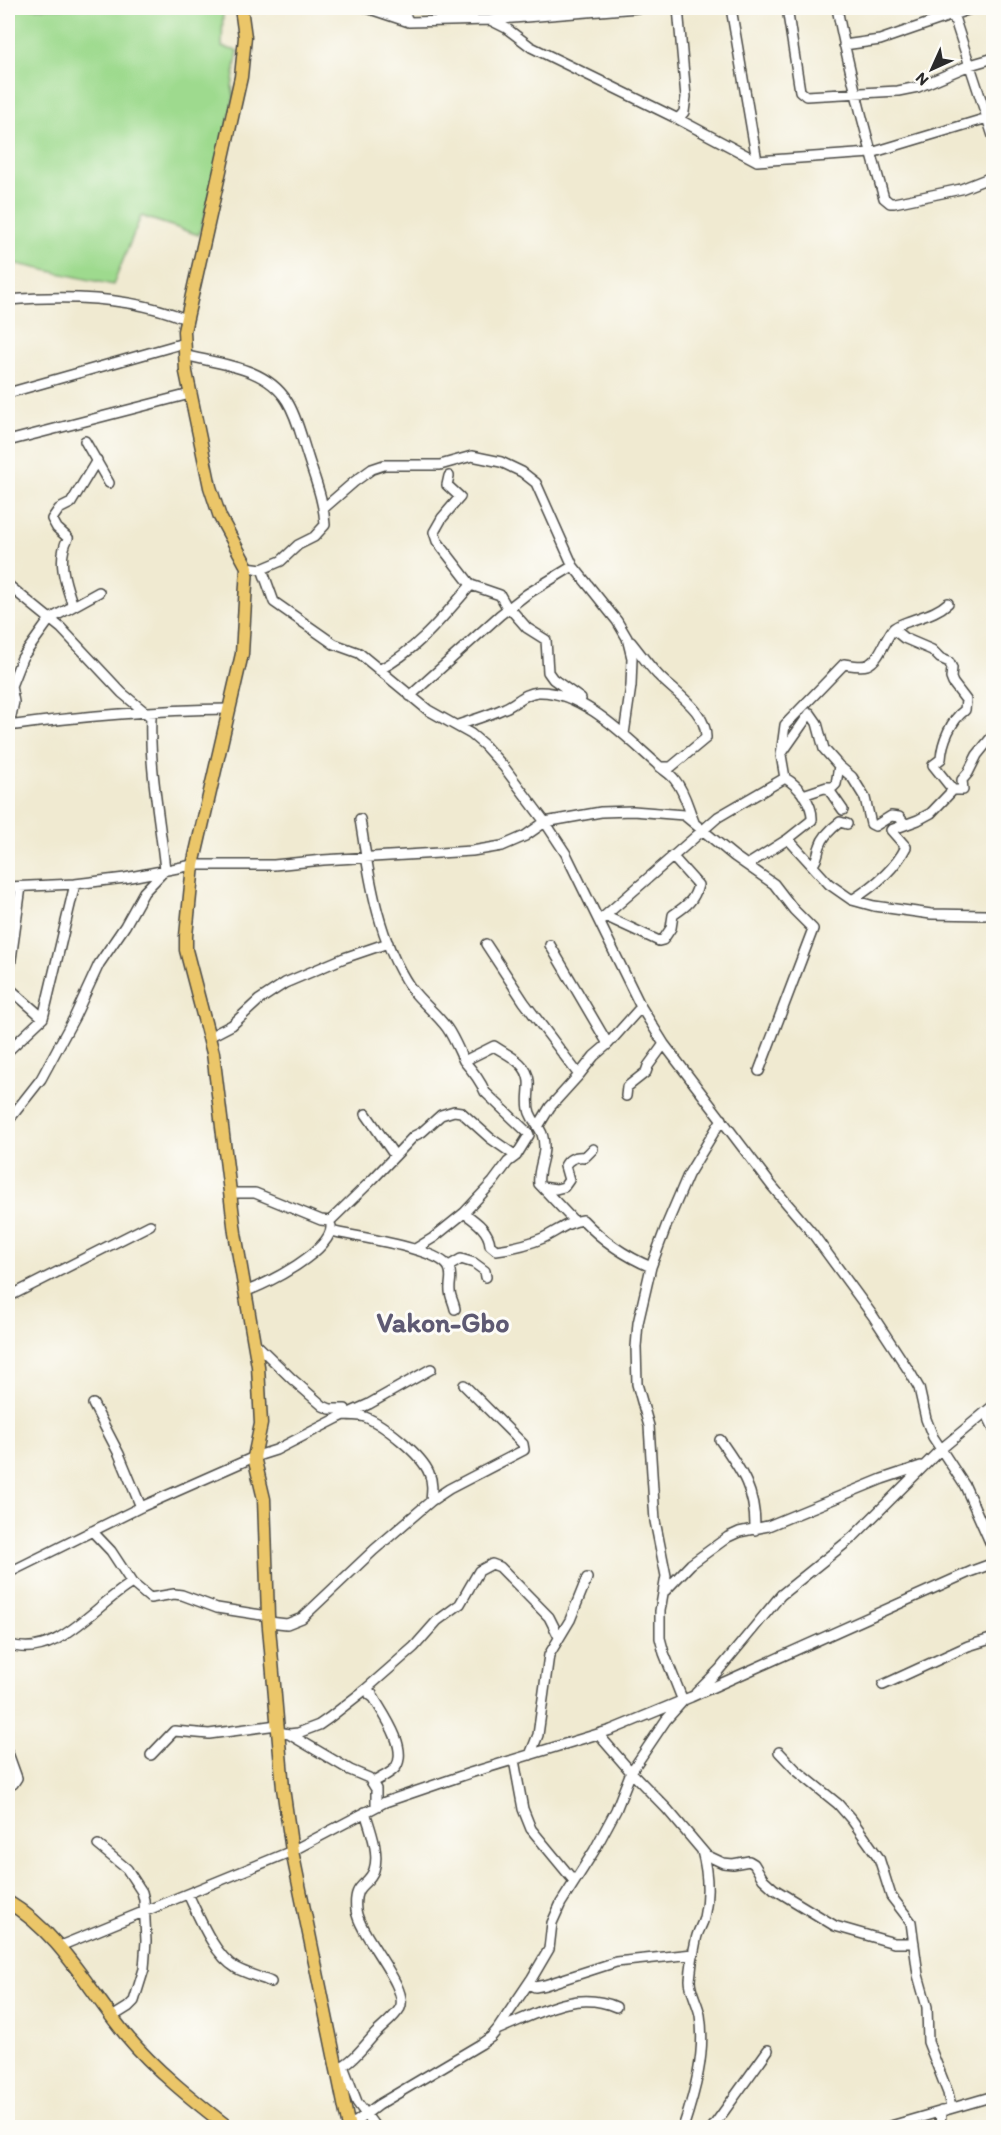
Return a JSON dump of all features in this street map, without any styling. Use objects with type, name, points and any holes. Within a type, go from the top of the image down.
[{"type":"main road","points":[[241,8],[245,37],[243,68],[186,319],[184,349],[190,394],[205,467],[218,511],[247,567],[244,639],[193,865],[186,950],[209,1037],[230,1192],[255,1342],[261,1395],[261,1424],[254,1457],[264,1499],[269,1619],[281,1731],[283,1788],[292,1851],[340,2067],[349,2126]]},
{"type":"main road","points":[[8,1902],[36,1921],[60,1946],[135,2044],[167,2076],[226,2127]]},
{"type":"street","points":[[367,8],[409,22],[490,20],[551,11],[637,8]]},
{"type":"street","points":[[401,8],[409,22]]},
{"type":"street","points":[[678,8],[686,97],[684,112],[678,119]]},
{"type":"street","points":[[730,8],[757,161]]},
{"type":"street","points":[[787,8],[799,86],[802,95],[810,97],[898,92],[918,87],[993,58]]},
{"type":"street","points":[[837,8],[856,94],[884,198],[890,203],[961,189],[993,176]]},
{"type":"street","points":[[844,45],[880,40],[952,11],[973,8]]},
{"type":"street","points":[[952,11],[990,117],[993,139]]},
{"type":"street","points":[[490,20],[506,28],[531,46],[757,161],[871,153],[990,117]]},
{"type":"street","points":[[8,300],[50,297],[95,300],[157,308],[186,319]]},
{"type":"street","points":[[8,393],[184,349],[254,372],[274,385],[287,401],[295,417],[324,508],[325,525],[314,537],[298,545],[282,561],[262,568],[247,567]]},
{"type":"street","points":[[8,441],[190,394]]},
{"type":"street","points":[[84,441],[109,483]]},
{"type":"street","points":[[324,508],[372,469],[384,465],[441,465],[472,456],[501,462],[522,471],[536,483],[573,566],[617,621],[627,638],[707,727],[706,738],[671,768],[659,767]]},
{"type":"street","points":[[73,606],[63,576],[64,545],[68,538],[57,528],[52,519],[59,508],[71,504],[97,460]]},
{"type":"street","points":[[449,477],[447,485],[460,497],[442,518],[434,532],[437,541],[471,585],[500,595],[527,628],[546,640],[548,672],[552,679],[598,708],[604,720]]},
{"type":"street","points":[[410,696],[527,594],[573,566]]},
{"type":"street","points":[[262,568],[274,602],[334,644],[359,653],[428,710],[458,725],[484,745],[546,822],[602,918],[641,1007],[664,1044],[772,1186],[813,1234],[873,1316],[919,1388],[928,1427],[964,1486],[993,1551]]},
{"type":"street","points":[[8,585],[66,633],[122,693],[151,717],[150,736],[156,803],[165,870]]},
{"type":"street","points":[[379,670],[392,663],[423,636],[471,585]]},
{"type":"street","points":[[99,592],[50,619],[22,658],[10,686],[14,702],[8,725],[147,712],[230,709]]},
{"type":"street","points":[[747,865],[788,839],[812,820],[811,805],[785,778],[781,755],[785,725],[844,664],[865,666],[872,662],[893,629],[918,617],[931,615],[948,603]]},
{"type":"street","points":[[893,629],[904,638],[932,650],[949,663],[952,668],[952,683],[966,700],[965,710],[958,715],[941,750],[941,759],[933,765],[953,790]]},
{"type":"street","points":[[624,734],[632,668],[627,638]]},
{"type":"street","points":[[458,725],[505,708],[522,697],[537,692],[550,693],[569,699],[624,734],[675,779],[694,822]]},
{"type":"street","points":[[809,700],[810,713],[817,723],[824,749],[852,777],[865,798],[871,824],[875,826],[891,816],[899,817],[905,824]]},
{"type":"street","points":[[781,755],[810,713]]},
{"type":"street","points":[[852,900],[876,883],[897,862],[906,847],[891,830],[931,813],[953,790],[963,790],[962,780],[993,734]]},
{"type":"street","points":[[803,795],[833,787],[836,784],[839,766]]},
{"type":"street","points":[[602,918],[718,818],[785,778]]},
{"type":"street","points":[[827,787],[843,810]]},
{"type":"street","points":[[8,887],[75,885],[193,865],[274,866],[323,860],[472,851],[502,846],[525,836],[546,822],[601,813],[633,811],[684,815],[774,884],[794,910],[813,929],[759,1071]]},
{"type":"street","points":[[360,819],[366,858],[388,943],[411,987],[448,1029],[464,1061],[482,1084],[485,1092],[528,1132],[529,1136],[516,1156],[508,1161],[493,1182],[464,1213],[415,1249]]},
{"type":"street","points":[[813,865],[819,856],[818,850],[822,841],[832,828],[840,822],[847,824]]},
{"type":"street","points":[[788,839],[830,884],[852,900],[874,906],[931,914],[985,915]]},
{"type":"street","points":[[602,918],[658,941],[663,940],[671,928],[673,915],[685,909],[696,894],[698,885],[672,856]]},
{"type":"street","points":[[8,1121],[41,1079],[74,1018],[90,980],[144,892],[165,870]]},
{"type":"street","points":[[8,1051],[43,1018],[75,885]]},
{"type":"street","points":[[8,981],[21,887]]},
{"type":"street","points":[[209,1037],[232,1025],[259,1000],[285,983],[344,958],[388,943]]},
{"type":"street","points":[[486,944],[524,1002],[579,1075]]},
{"type":"street","points":[[550,945],[608,1044]]},
{"type":"street","points":[[8,987],[43,1018]]},
{"type":"street","points":[[539,1125],[550,1107],[594,1056],[641,1007]]},
{"type":"street","points":[[626,1096],[627,1087],[646,1072],[664,1044]]},
{"type":"street","points":[[464,1061],[494,1046],[516,1059],[529,1080],[527,1096],[530,1114],[539,1125],[543,1136],[544,1148],[538,1178],[542,1187],[574,1221]]},
{"type":"street","points":[[246,1292],[261,1287],[312,1254],[326,1242],[331,1226],[414,1136],[441,1115],[454,1111],[461,1112],[490,1138],[516,1156]]},
{"type":"street","points":[[366,1114],[395,1156]]},
{"type":"street","points":[[687,1699],[664,1653],[660,1638],[660,1611],[666,1576],[654,1521],[649,1426],[637,1384],[636,1347],[638,1323],[651,1268],[667,1224],[688,1175],[722,1119]]},
{"type":"street","points":[[542,1187],[556,1189],[564,1186],[569,1180],[565,1166],[568,1160],[578,1156],[585,1157],[593,1149]]},
{"type":"street","points":[[230,1192],[255,1193],[331,1226],[415,1249],[449,1266]]},
{"type":"street","points":[[464,1213],[486,1232],[493,1248],[505,1252],[531,1243],[574,1221],[583,1220],[594,1232],[622,1252],[651,1268]]},
{"type":"street","points":[[8,1297],[150,1225]]},
{"type":"street","points":[[449,1266],[461,1259],[474,1263],[486,1271],[486,1277]]},
{"type":"street","points":[[449,1266],[451,1278],[449,1293],[455,1309]]},
{"type":"street","points":[[255,1342],[323,1406],[330,1409],[345,1409],[346,1415]]},
{"type":"street","points":[[8,1573],[141,1507],[254,1457],[276,1450],[431,1369]]},
{"type":"street","points":[[92,1531],[111,1551],[132,1583],[150,1598],[174,1594],[183,1595],[217,1608],[287,1624],[302,1618],[374,1550],[431,1501],[449,1489],[524,1450],[523,1444],[464,1385]]},
{"type":"street","points":[[93,1404],[119,1454],[141,1507]]},
{"type":"street","points":[[349,2126],[378,2105],[491,2037],[549,1949],[552,1923],[561,1903],[616,1810],[630,1772],[666,1720],[719,1670],[782,1595],[854,1537],[924,1465],[990,1408]]},
{"type":"street","points":[[990,1408],[993,1430]]},
{"type":"street","points":[[346,1415],[363,1416],[376,1423],[395,1436],[426,1466],[432,1487],[431,1501]]},
{"type":"street","points":[[720,1440],[742,1471],[749,1487],[755,1513],[755,1530]]},
{"type":"street","points":[[664,1593],[680,1574],[708,1550],[728,1537],[740,1532],[755,1530],[882,1479],[924,1465]]},
{"type":"street","points":[[60,1946],[292,1851],[376,1806],[470,1773],[598,1734],[687,1699],[993,1563]]},
{"type":"street","points":[[151,1755],[174,1731],[209,1734],[281,1731],[319,1725],[366,1689],[414,1647],[437,1621],[460,1605],[479,1571],[492,1564],[500,1567],[549,1617],[559,1637]]},
{"type":"street","points":[[530,1755],[538,1736],[547,1661],[553,1646],[570,1620],[587,1578]]},
{"type":"street","points":[[8,1644],[33,1648],[55,1640],[82,1623],[110,1598],[132,1583]]},
{"type":"street","points":[[883,1685],[968,1646],[993,1638]]},
{"type":"street","points":[[366,1689],[372,1694],[370,1695],[374,1698],[397,1741],[399,1758],[395,1769],[372,1783]]},
{"type":"street","points":[[281,1731],[350,1770],[369,1778],[377,1795],[376,1806]]},
{"type":"street","points":[[598,1734],[706,1854],[723,1863],[749,1861],[754,1863],[763,1879],[774,1889],[835,1926],[894,1943],[914,1943]]},
{"type":"street","points":[[779,1752],[796,1770],[838,1804],[857,1828],[879,1858],[891,1896],[911,1922],[918,1975],[927,2007],[928,2042],[948,2093],[951,2108]]},
{"type":"street","points":[[8,1753],[17,1778],[13,1784],[8,1784]]},
{"type":"street","points":[[514,1760],[523,1809],[531,1829],[574,1881]]},
{"type":"street","points":[[365,1812],[374,1846],[375,1868],[357,1890],[356,1914],[394,1979],[402,2000],[399,2009],[340,2067],[353,2095],[376,2127]]},
{"type":"street","points":[[98,1845],[126,1869],[142,1892],[144,1912],[146,1941],[144,1970],[134,2001],[112,2016]]},
{"type":"street","points":[[683,2127],[691,2103],[702,2047],[697,1999],[690,1984],[696,1937],[703,1921],[708,1890],[707,1869],[702,1851]]},
{"type":"street","points":[[189,1894],[209,1935],[226,1960],[237,1968],[271,1982]]},
{"type":"street","points":[[528,1984],[536,1987],[587,1973],[616,1962],[693,1954]]},
{"type":"street","points":[[497,2030],[573,2001],[594,2000],[615,2007]]},
{"type":"street","points":[[712,2127],[768,2050]]},
{"type":"street","points":[[884,2127],[993,2096]]},
{"type":"street","points":[[940,2127],[941,2111]]},
{"type":"green space","points":[[8,8],[223,8],[222,47],[238,51],[232,87],[234,96],[220,161],[199,235],[141,216],[113,285],[8,262]]},
{"type":"district","name":"Vakon-Gbo","points":[[443,1322]]}]
